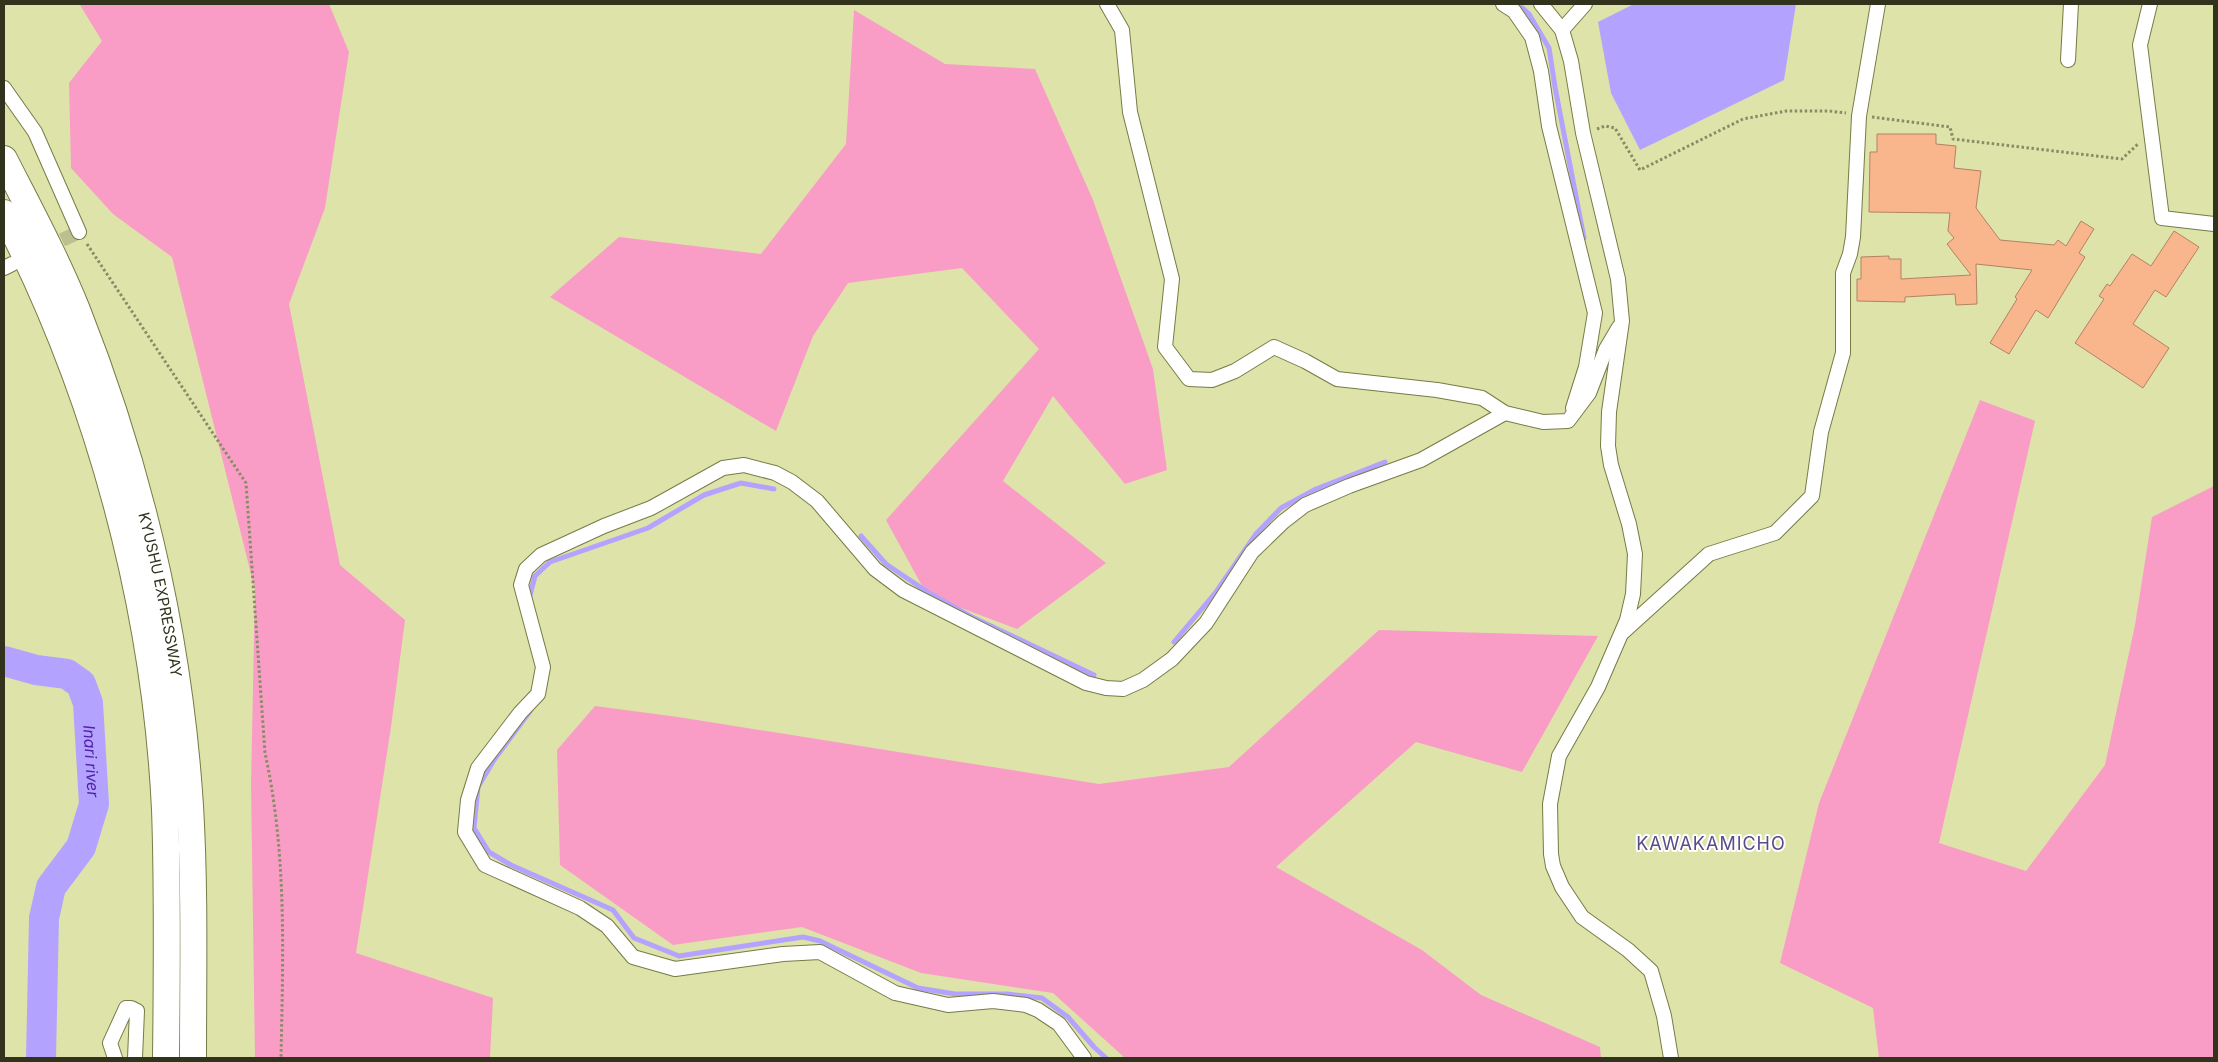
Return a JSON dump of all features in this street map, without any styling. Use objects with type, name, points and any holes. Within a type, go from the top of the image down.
[{"type":"highway","name":"KYUSHU EXPRESSWAY","points":[[4,159],[36,222],[76,309],[117,420],[147,524],[171,640],[182,718],[190,806],[194,910],[193,1058]]},
{"type":"highway","name":"KYUSHU EXPRESSWAY","points":[[4,213],[54,320],[95,430],[124,530],[147,646],[157,721],[164,807],[167,910],[166,1058]]},
{"type":"street","points":[[1107,4],[1122,30],[1130,112],[1172,279],[1166,347],[1189,379],[1212,380],[1235,371],[1274,347],[1305,361],[1337,379],[1436,390],[1482,398],[1505,413],[1544,422],[1568,421],[1589,394],[1606,349],[1622,321]]},
{"type":"street","points":[[1503,4],[1514,11],[1532,37],[1541,71],[1549,126],[1595,313],[1586,366],[1568,421]]},
{"type":"street","points":[[1541,4],[1562,30],[1571,61],[1583,133],[1618,279],[1622,321],[1610,412],[1608,446],[1611,465],[1635,554],[1635,577],[1631,606],[1621,634],[1598,687],[1559,756],[1550,804],[1551,854],[1553,866],[1562,887],[1582,916],[1628,950],[1651,971],[1664,1016],[1671,1058]]},
{"type":"street","points":[[1562,30],[1585,4]]},
{"type":"street","points":[[1621,634],[1709,554],[1775,534],[1812,496],[1821,432],[1843,353],[1843,273],[1850,254],[1853,237],[1859,116],[1878,4]]},
{"type":"street","points":[[2068,60],[2071,4]]},
{"type":"street","points":[[2150,4],[2140,45],[2162,218],[2214,224]]},
{"type":"street","points":[[4,88],[35,132],[79,232]]},
{"type":"street","points":[[1084,1058],[1059,1024],[1038,1010],[1026,1005],[993,1001],[948,1005],[895,994],[820,952],[784,954],[675,970],[633,957],[607,926],[580,908],[485,865],[466,832],[468,800],[478,768],[520,713],[538,694],[543,667],[521,585],[526,569],[541,555],[604,526],[651,508],[723,468],[744,465],[775,473],[792,482],[817,501],[875,569],[903,590],[1086,683],[1106,688],[1123,689],[1143,680],[1172,659],[1206,623],[1252,552],[1282,522],[1305,505],[1348,486],[1421,460],[1505,413]]},
{"type":"street","points":[[115,1058],[110,1042],[126,1008],[131,1008],[136,1011],[135,1058]]},
{"type":"path","points":[[79,232],[246,483],[265,753],[274,796],[282,886],[280,1058]]},
{"type":"shaded area","points":[[72,4],[329,4],[349,52],[325,208],[289,304],[340,565],[405,620],[391,727],[356,953],[493,998],[490,1058],[255,1058],[251,784],[255,590],[172,257],[113,214],[71,168],[69,83],[102,41],[80,5]]},
{"type":"shaded area","points":[[1634,4],[1796,4],[1784,80],[1640,150],[1611,93],[1598,22]]},
{"type":"shaded area","points":[[854,10],[945,64],[1035,69],[1093,200],[1153,369],[1167,470],[1125,484],[1053,396],[1003,481],[1106,563],[1017,629],[927,595],[886,520],[1039,349],[962,268],[848,283],[813,336],[776,431],[550,297],[619,237],[761,254],[846,144]]},
{"type":"shaded area","points":[[1980,400],[2035,421],[1939,843],[2026,871],[2105,765],[2135,625],[2152,517],[2214,486],[2214,1058],[1879,1058],[1873,1008],[1780,963],[1819,803]]},
{"type":"shaded area","points":[[1379,630],[1598,636],[1522,772],[1416,742],[1276,867],[1422,950],[1481,995],[1600,1047],[1601,1058],[1125,1058],[1053,993],[921,973],[802,927],[673,945],[560,865],[557,750],[595,706],[678,717],[1099,784],[1229,767]]},
{"type":"building","points":[[1877,134],[1936,134],[1936,144],[1956,146],[1954,168],[1981,171],[1976,208],[2000,240],[2054,245],[2058,240],[2066,246],[2081,221],[2094,229],[2079,253],[2085,257],[2048,318],[2036,310],[2009,354],[1990,343],[2032,270],[1976,264],[1977,304],[1956,305],[1955,294],[1905,297],[1905,302],[1857,301],[1857,279],[1861,279],[1861,257],[1889,256],[1889,259],[1901,259],[1901,279],[1971,275],[1947,244],[1954,238],[1948,231],[1950,213],[1869,212],[1870,152],[1877,152]]},
{"type":"building","points":[[2174,231],[2199,247],[2166,297],[2155,290],[2133,324],[2169,348],[2143,388],[2075,343],[2104,299],[2099,296],[2107,284],[2110,286],[2132,254],[2151,266]]},
{"type":"waterway","points":[[1518,4],[1529,14],[1549,48],[1584,238]]},
{"type":"waterway","points":[[1174,642],[1216,592],[1256,534],[1281,508],[1316,489],[1385,462]]},
{"type":"waterway","points":[[529,599],[535,576],[550,562],[648,528],[704,495],[741,483],[774,489]]},
{"type":"waterway","points":[[861,536],[886,564],[929,593],[970,616],[1094,675]]},
{"type":"waterway","name":"Inari river","points":[[4,661],[36,670],[67,674],[81,684],[88,703],[94,804],[81,847],[51,887],[44,918],[41,1058]]},
{"type":"waterway","points":[[531,710],[494,760],[478,787],[474,828],[489,852],[511,865],[613,910],[634,938],[679,956],[803,937],[820,941],[918,988],[955,994],[1007,994],[1042,998],[1068,1017],[1106,1058]]},
{"type":"tunnel","points":[[43,249],[79,232]]},
{"type":"district","name":"KAWAKAMICHO","points":[[1711,844]]}]
